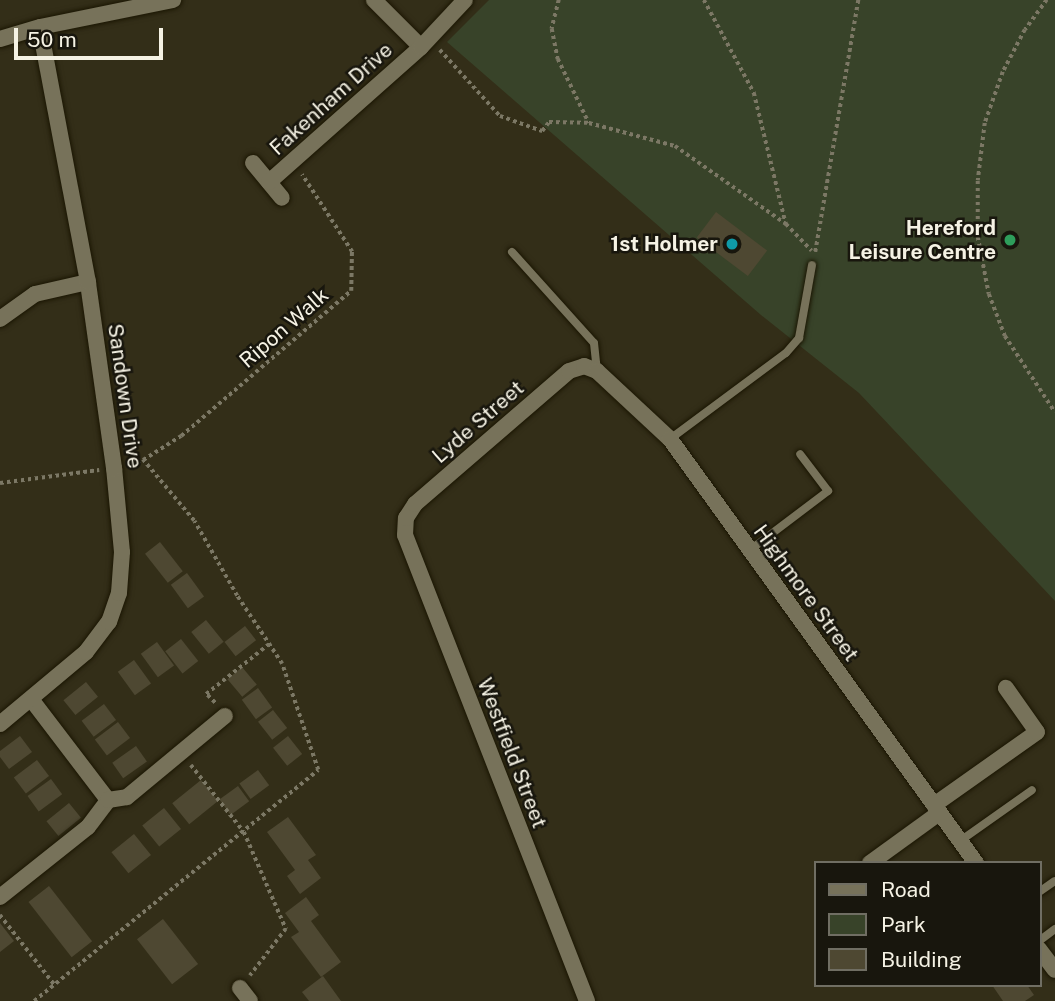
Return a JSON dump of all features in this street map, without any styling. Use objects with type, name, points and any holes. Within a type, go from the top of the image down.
[{"type":"street","points":[[0,39],[40,27],[173,0]]},
{"type":"street","name":"Fakenham Drive","points":[[374,0],[425,43]]},
{"type":"street","name":"Fakenham Drive","points":[[268,182],[294,162],[425,43],[465,0]]},
{"type":"street","name":"Sandown Drive","points":[[0,724],[86,652],[109,622],[119,593],[122,552],[114,468],[88,282],[40,27]]},
{"type":"street","name":"Fakenham Drive","points":[[253,163],[282,198]]},
{"type":"street","points":[[0,319],[35,294],[88,282]]},
{"type":"street","name":"Highmore Street","points":[[590,369],[670,439],[975,861]]},
{"type":"street","name":"Lyde Street","points":[[405,518],[415,504],[569,371],[590,369]]},
{"type":"street","name":"Westfield Street","points":[[405,518],[404,535],[587,1001]]},
{"type":"street","points":[[872,861],[1037,732],[1006,688]]},
{"type":"street","points":[[31,699],[108,800]]},
{"type":"street","points":[[0,897],[88,827],[108,800],[127,797],[225,716]]},
{"type":"street","points":[[1041,952],[1055,970]]},
{"type":"lane","points":[[512,252],[594,343],[590,369]]},
{"type":"lane","points":[[670,439],[786,353],[799,338],[812,265]]},
{"type":"lane","points":[[750,550],[828,492],[800,454]]},
{"type":"lane","points":[[960,841],[1032,790]]},
{"type":"path","points":[[559,0],[552,29],[558,59],[589,123]]},
{"type":"path","points":[[704,0],[754,93],[786,224]]},
{"type":"path","points":[[425,43],[500,117],[542,131],[549,122],[589,123],[675,146],[786,224],[815,254],[858,0]]},
{"type":"path","points":[[1047,0],[1025,30],[1003,72],[985,123],[978,181],[978,237],[989,294],[1005,336],[1055,412]]},
{"type":"path","name":"Ripon Walk","points":[[0,483],[114,468],[143,460],[181,436],[351,291],[352,252],[294,162]]},
{"type":"path","points":[[225,716],[206,694],[270,644]]},
{"type":"path","points":[[181,752],[244,832],[286,929],[245,995]]},
{"type":"path","points":[[0,915],[54,984]]},
{"type":"green space","points":[[489,0],[1055,0],[1055,601],[859,393],[761,315],[447,42]]},
{"type":"building","name":"1st Holmer","points":[[716,212],[767,251],[748,276],[697,238]]},
{"type":"building","points":[[160,542],[183,571],[168,583],[145,554]]},
{"type":"building","points":[[187,573],[204,596],[188,608],[171,585]]},
{"type":"building","points":[[206,620],[224,642],[209,654],[191,632]]},
{"type":"building","points":[[245,626],[256,640],[236,656],[225,642]]},
{"type":"building","points":[[181,639],[198,661],[182,673],[165,651]]},
{"type":"building","points":[[157,642],[174,665],[158,677],[141,654]]},
{"type":"building","points":[[134,660],[151,683],[135,695],[118,672]]},
{"type":"building","points":[[242,667],[257,685],[242,697],[227,679]]},
{"type":"building","points":[[86,682],[98,697],[75,715],[63,700]]},
{"type":"building","points":[[258,688],[272,707],[256,719],[242,700]]},
{"type":"building","points":[[104,704],[116,720],[94,737],[82,721]]},
{"type":"building","points":[[273,710],[287,728],[272,740],[258,722]]},
{"type":"building","points":[[118,722],[130,738],[107,755],[95,739]]},
{"type":"building","points":[[20,736],[32,752],[9,769],[0,757],[0,751]]},
{"type":"building","points":[[288,736],[302,754],[287,766],[273,748]]},
{"type":"building","points":[[136,746],[147,762],[123,778],[112,763]]},
{"type":"building","points":[[37,760],[49,776],[26,793],[14,777]]},
{"type":"building","points":[[258,770],[269,785],[251,799],[239,784]]},
{"type":"building","points":[[51,779],[62,794],[39,811],[28,796]]},
{"type":"building","points":[[201,780],[218,801],[189,824],[172,803]]},
{"type":"building","points":[[238,786],[249,801],[231,815],[219,800]]},
{"type":"building","points":[[69,803],[81,818],[58,836],[46,821]]},
{"type":"building","points":[[164,808],[181,829],[159,847],[142,826]]},
{"type":"building","points":[[288,817],[316,855],[308,860],[321,878],[300,894],[287,876],[295,870],[267,832]]},
{"type":"building","points":[[134,834],[151,855],[128,873],[111,852]]},
{"type":"building","points":[[49,886],[92,941],[72,957],[29,902]]},
{"type":"building","points":[[306,897],[319,915],[311,921],[341,962],[321,977],[291,937],[299,932],[285,913]]},
{"type":"building","points":[[163,919],[198,964],[172,984],[137,939]]},
{"type":"building","points":[[0,923],[14,941],[0,952]]},
{"type":"building","points":[[323,976],[341,1001],[309,1001],[302,992]]},
{"type":"building","points":[[993,987],[1028,987],[1034,995],[1025,1001],[1003,1001]]},
{"type":"place","name":"Hereford Leisure Centre","points":[[1010,240]]},
{"type":"place","name":"1st Holmer","points":[[732,244]]}]
